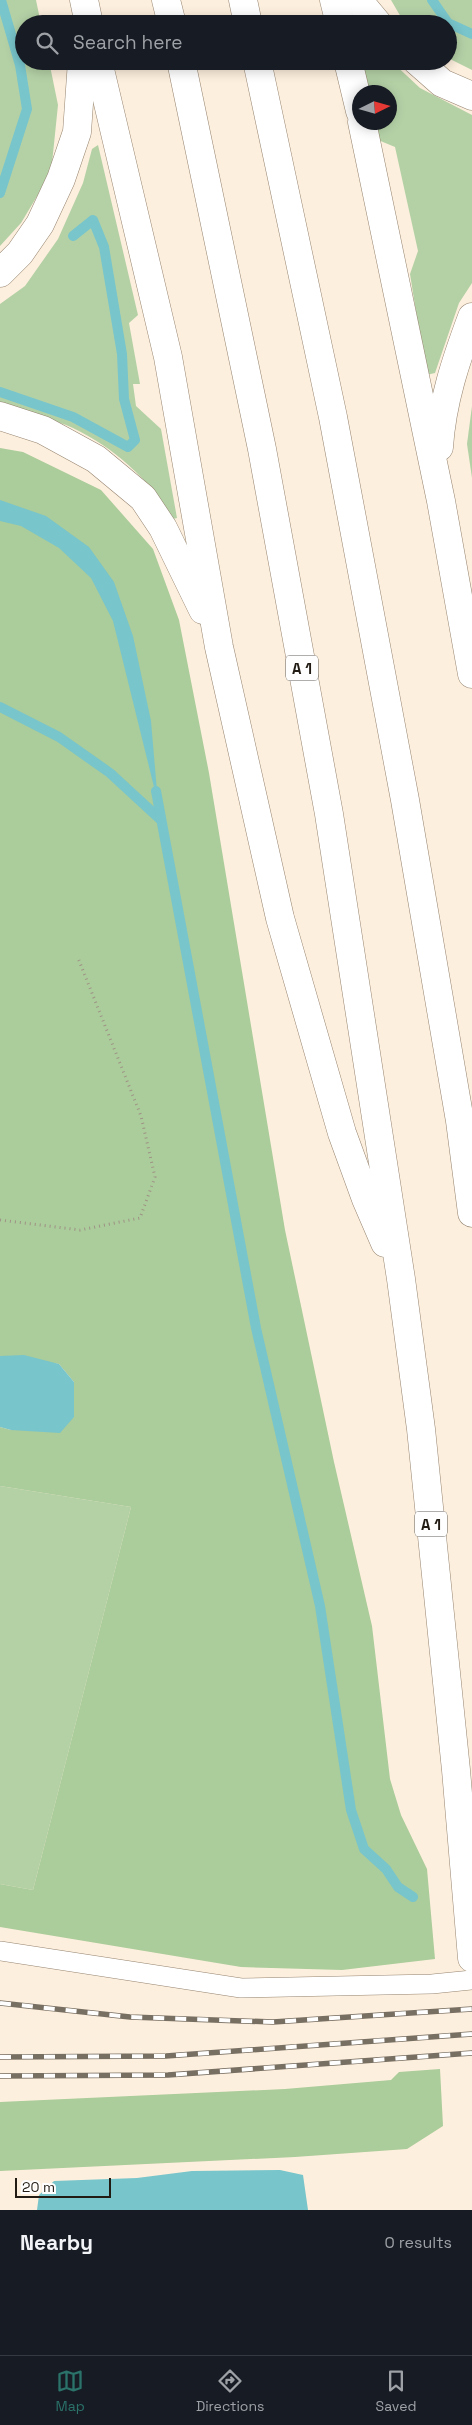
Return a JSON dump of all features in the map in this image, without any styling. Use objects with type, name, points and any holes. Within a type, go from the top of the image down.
[{"type":"highway","points":[[166,0],[170,15]]},
{"type":"highway","points":[[243,0],[246,15]]},
{"type":"highway","points":[[334,0],[338,15]]},
{"type":"highway","points":[[358,0],[370,15]]},
{"type":"highway","points":[[0,273],[20,253],[40,224],[61,179],[77,132],[81,70]]},
{"type":"highway","points":[[100,70],[168,357],[219,646],[283,928],[342,1133],[366,1199],[401,1279]]},
{"type":"highway","name":"A 1","points":[[182,70],[262,449],[329,814],[401,1279],[421,1429],[456,1770],[472,1958]]},
{"type":"highway","points":[[259,70],[333,417],[405,800],[460,1121],[472,1213]]},
{"type":"highway","points":[[350,70],[354,85]]},
{"type":"highway","points":[[427,70],[442,83],[472,96]]},
{"type":"highway","points":[[364,130],[441,501],[472,674]]},
{"type":"highway","points":[[441,501],[438,459],[441,417],[454,366],[472,317]]},
{"type":"highway","points":[[0,416],[43,430],[96,459],[143,498],[163,528],[182,564],[219,646]]},
{"type":"lane","points":[[0,1951],[240,1988],[432,1984],[472,1980]]},
{"type":"path","points":[[0,1220],[80,1230],[140,1218],[155,1177],[140,1116],[78,958]]},
{"type":"green space","points":[[0,0],[36,0],[39,15],[15,15],[15,70],[51,70],[58,105],[51,173],[21,223],[0,246]]},
{"type":"green space","points":[[391,0],[472,0],[472,70],[457,62],[457,15],[400,15]]},
{"type":"green space","points":[[362,70],[401,70],[420,88],[472,115],[472,283],[459,303],[435,373],[426,375],[410,274],[418,251],[395,147],[378,140],[376,130],[397,130],[397,85],[365,85]]},
{"type":"green space","points":[[98,145],[138,315],[129,323],[140,384],[133,384],[136,406],[161,429],[177,518],[173,519],[164,504],[140,476],[113,452],[98,442],[66,425],[0,405],[0,304],[25,286],[58,239],[83,183],[92,149]]},
{"type":"green space","points":[[472,406],[472,478],[467,444]]},
{"type":"green space","points":[[0,448],[23,452],[101,490],[153,549],[179,620],[209,773],[285,1230],[334,1462],[372,1626],[390,1779],[401,1815],[427,1869],[435,1959],[342,1970],[241,1967],[0,1927],[0,1884],[33,1890],[131,1507],[0,1486],[0,1427],[11,1430],[74,1417],[74,1382],[59,1364],[0,1356]]},
{"type":"green space","points":[[0,1486],[131,1507],[33,1890],[0,1884]]},
{"type":"green space","points":[[440,2069],[443,2126],[407,2149],[295,2157],[0,2171],[0,2102],[285,2089],[391,2080],[399,2072]]},
{"type":"water","points":[[0,500],[46,516],[89,547],[114,582],[133,636],[151,721],[158,803],[113,621],[91,578],[59,548],[21,526],[0,521]]},
{"type":"water","points":[[24,1355],[59,1364],[74,1382],[74,1417],[60,1433],[11,1430],[0,1427],[0,1356]]},
{"type":"water","points":[[280,2170],[303,2175],[308,2210],[37,2210],[39,2195],[54,2181],[137,2178],[192,2171]]},
{"type":"waterway","points":[[1,0],[15,48]]},
{"type":"waterway","points":[[432,0],[442,15]]},
{"type":"waterway","points":[[457,27],[472,34]]},
{"type":"waterway","points":[[0,193],[27,109],[21,70]]},
{"type":"waterway","points":[[0,392],[73,417],[128,447],[135,440],[124,399],[122,354],[104,247],[93,220],[73,236]]},
{"type":"waterway","points":[[0,707],[59,737],[110,773],[161,820]]},
{"type":"waterway","points":[[156,791],[256,1328],[320,1606],[351,1810],[364,1849],[386,1869],[398,1887],[413,1897]]},
{"type":"railway","points":[[0,2003],[130,2017],[273,2022],[472,2009]]},
{"type":"railway","points":[[0,2057],[166,2056],[472,2034]]},
{"type":"railway","points":[[0,2076],[168,2075],[472,2053]]}]
